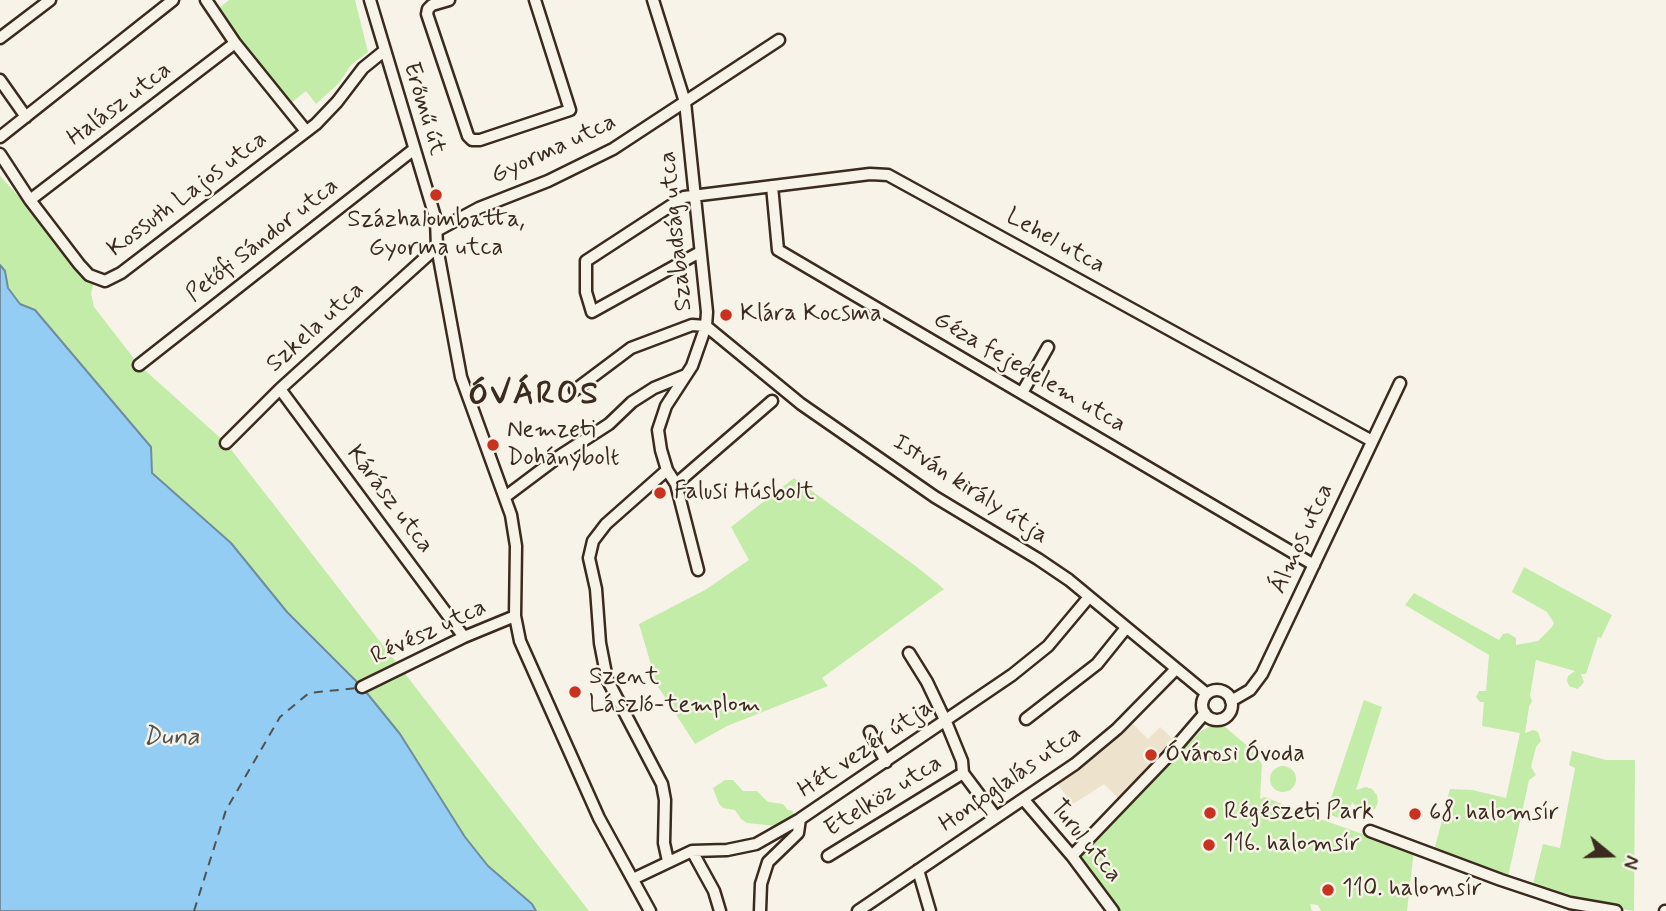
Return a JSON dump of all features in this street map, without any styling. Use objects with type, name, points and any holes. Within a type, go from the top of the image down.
[{"type":"street","points":[[0,38],[50,0]]},
{"type":"street","points":[[0,137],[173,0]]},
{"type":"street","points":[[206,0],[235,43],[306,131]]},
{"type":"street","name":"Erőmű út","points":[[370,0],[438,230]]},
{"type":"street","points":[[449,0],[432,5],[427,14],[468,136],[472,140],[480,140],[570,110],[535,0]]},
{"type":"street","name":"Szabadság utca","points":[[653,0],[685,102],[707,312],[706,326],[686,375],[666,406],[659,423],[658,439],[667,470],[676,484],[698,570]]},
{"type":"street","name":"Gyorma utca","points":[[438,230],[479,208],[583,165],[637,135],[779,40]]},
{"type":"street","name":"Halász utca","points":[[30,200],[235,43]]},
{"type":"street","name":"Kossuth Lajos utca","points":[[0,154],[30,200],[89,275],[105,281],[121,273],[306,131],[337,102],[363,68],[384,51]]},
{"type":"street","points":[[0,80],[26,117]]},
{"type":"street","name":"Petőfi Sándor utca","points":[[139,365],[413,150]]},
{"type":"street","name":"Lehel utca","points":[[700,252],[592,312],[586,292],[586,261],[684,197],[870,174],[888,175],[1372,441]]},
{"type":"street","name":"Géza fejedelem utca","points":[[772,186],[778,250],[1314,565]]},
{"type":"street","points":[[438,230],[437,247],[461,377],[511,515],[515,538],[515,616],[520,641],[599,818],[650,911]]},
{"type":"street","name":"Szkela utca","points":[[226,443],[280,389],[437,247]]},
{"type":"street","points":[[575,390],[631,348],[692,326],[706,326]]},
{"type":"street","name":"István király útja","points":[[706,326],[801,404],[950,506],[1038,559],[1089,597],[1207,694]]},
{"type":"street","points":[[1022,393],[1048,347]]},
{"type":"street","points":[[505,497],[561,455],[609,424],[632,402],[654,388],[686,375]]},
{"type":"street","name":"Álmos utca","points":[[1231,701],[1250,690],[1262,674],[1401,383]]},
{"type":"street","name":"Kárász utca","points":[[280,389],[464,637]]},
{"type":"street","points":[[676,484],[772,401]]},
{"type":"street","points":[[667,470],[606,524],[593,541],[589,558],[596,589],[600,643],[607,679],[662,784],[664,843],[668,861]]},
{"type":"street","name":"Hét vezér útja","points":[[634,879],[692,851],[736,849],[756,844],[800,819],[946,722],[1034,658],[1089,597]]},
{"type":"street","name":"Révész utca","points":[[362,687],[464,637],[515,616]]},
{"type":"street","points":[[1026,719],[1097,664],[1126,628]]},
{"type":"street","points":[[909,653],[946,722],[962,761],[963,773],[996,817]]},
{"type":"street","name":"Honfoglalás utca","points":[[858,911],[1024,800],[1096,748],[1176,669]]},
{"type":"street","points":[[1220,690],[1228,695],[1231,701],[1231,710],[1225,717],[1212,719],[1205,713],[1202,705],[1207,694],[1220,690]]},
{"type":"street","points":[[1072,856],[1205,713]]},
{"type":"street","points":[[870,732],[886,762]]},
{"type":"street","name":"Etelköz utca","points":[[828,856],[963,773]]},
{"type":"street","name":"Turul utca","points":[[1024,800],[1072,856],[1113,911]]},
{"type":"street","points":[[760,911],[761,884],[768,862],[798,833],[800,819]]},
{"type":"street","points":[[1370,831],[1501,880],[1570,902],[1616,911]]},
{"type":"street","points":[[692,851],[714,891],[720,911]]},
{"type":"street","points":[[918,870],[930,911]]},
{"type":"shaded area","points":[[1131,722],[1148,739],[1160,727],[1173,739],[1118,798],[1104,784],[1073,804],[1058,785],[1102,752]]},
{"type":"green space","points":[[229,0],[355,0],[368,52],[351,65],[339,83],[316,104],[306,91],[286,107],[214,12]]},
{"type":"green space","points":[[0,176],[95,279],[91,293],[94,307],[139,365],[226,443],[589,911],[536,911],[532,904],[488,866],[465,837],[400,734],[362,687],[287,612],[231,543],[152,473],[150,447],[35,310],[20,304],[8,288],[5,271],[0,265]]},
{"type":"green space","points":[[794,478],[944,589],[822,678],[828,686],[727,726],[695,744],[657,685],[639,624],[705,590],[749,560],[731,527]]},
{"type":"green space","points":[[1524,567],[1612,615],[1601,638],[1598,637],[1586,674],[1581,674],[1584,682],[1578,689],[1569,686],[1567,681],[1568,676],[1575,671],[1536,660],[1530,695],[1532,701],[1525,733],[1533,730],[1538,732],[1541,741],[1536,747],[1531,767],[1536,775],[1529,780],[1508,877],[1434,851],[1450,789],[1472,790],[1506,798],[1520,733],[1482,726],[1484,702],[1480,702],[1476,697],[1479,691],[1486,691],[1489,655],[1405,605],[1414,593],[1499,640],[1503,634],[1508,633],[1516,638],[1516,645],[1538,641],[1554,623],[1547,612],[1512,592]]},
{"type":"green space","points":[[1364,700],[1382,707],[1356,790],[1366,787],[1372,789],[1378,802],[1375,809],[1361,812],[1352,802],[1346,821],[1326,813]]},
{"type":"green space","name":"Régészeti Park","points":[[1211,726],[1225,727],[1250,748],[1262,764],[1260,799],[1265,797],[1306,814],[1371,837],[1394,841],[1414,850],[1407,911],[1321,911],[1318,905],[1310,904],[1312,911],[1116,911],[1077,855],[1201,731]]},
{"type":"green space","points":[[1572,751],[1606,760],[1635,760],[1634,911],[1570,900],[1532,888],[1543,844],[1560,848],[1575,768],[1569,765]]},
{"type":"green space","points":[[1283,766],[1292,770],[1296,779],[1292,788],[1283,792],[1274,788],[1270,779],[1274,770]]},
{"type":"green space","points":[[725,780],[733,780],[743,791],[757,791],[768,802],[783,804],[793,811],[793,817],[776,826],[747,823],[735,810],[723,808],[719,804],[713,788]]},
{"type":"water","name":"Duna","points":[[0,265],[5,271],[8,288],[20,304],[35,310],[151,447],[152,473],[231,543],[287,612],[362,687],[400,734],[465,837],[488,866],[532,904],[536,911],[0,911]]},
{"type":"ferry route","points":[[194,911],[226,810],[280,717],[309,693],[357,688]]},
{"type":"place","name":"Százhalombatta, Gyorma utca","points":[[436,195]]},
{"type":"place","name":"Klára Kocsma","points":[[726,315]]},
{"type":"place","name":"Nemzeti Dohánybolt","points":[[493,445]]},
{"type":"place","name":"Falusi Húsbolt","points":[[660,493]]},
{"type":"place","name":"Szent László-templom","points":[[575,692]]},
{"type":"place","name":"Óvárosi Óvoda","points":[[1151,755]]},
{"type":"place","name":"Régészeti Park","points":[[1210,813]]},
{"type":"place","name":"68. halomsír","points":[[1415,814]]},
{"type":"place","name":"116. halomsír","points":[[1209,845]]},
{"type":"place","name":"110. halomsír","points":[[1328,890]]},
{"type":"district","name":"ÓVÁROS","points":[[534,396]]}]
